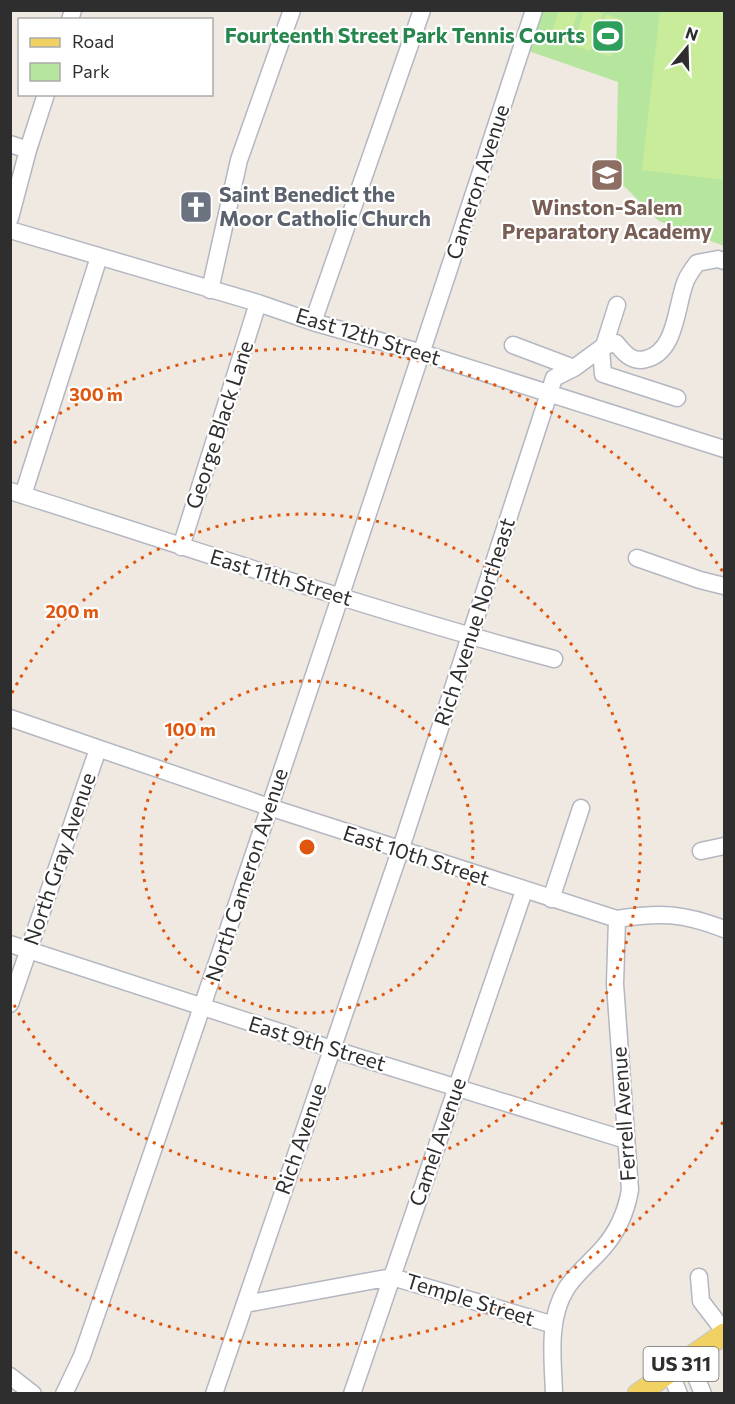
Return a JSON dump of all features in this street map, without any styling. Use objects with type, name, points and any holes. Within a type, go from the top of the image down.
[{"type":"main road","name":"US 311","points":[[638,1394],[724,1333]]},
{"type":"street","points":[[210,290],[239,160],[292,10]]},
{"type":"street","points":[[313,322],[422,10]]},
{"type":"street","name":"Cameron Avenue","points":[[422,353],[534,10]]},
{"type":"street","points":[[10,218],[45,96]]},
{"type":"street","points":[[10,144],[28,150]]},
{"type":"street","name":"East 12th Street","points":[[10,230],[422,353],[724,449]]},
{"type":"street","points":[[17,493],[99,257]]},
{"type":"street","points":[[550,393],[554,378],[574,368],[602,347],[616,343],[626,355],[639,361],[654,357],[666,346],[685,282],[697,263],[718,259],[724,261]]},
{"type":"street","name":"George Black Lane","points":[[181,547],[258,303]]},
{"type":"street","points":[[617,305],[602,347],[603,374],[677,398]]},
{"type":"street","points":[[513,345],[574,368]]},
{"type":"street","name":"North Cameron Avenue","points":[[64,1394],[82,1356],[203,1008],[268,807],[422,353]]},
{"type":"street","name":"Rich Avenue Northeast","points":[[400,851],[550,393]]},
{"type":"street","name":"East 11th Street","points":[[17,493],[339,597],[554,659]]},
{"type":"street","points":[[637,558],[724,586]]},
{"type":"street","name":"East 10th Street","points":[[10,718],[400,851],[617,919],[661,914],[680,915],[724,929]]},
{"type":"street","name":"North Gray Avenue","points":[[10,1004],[98,748]]},
{"type":"street","points":[[551,899],[581,808]]},
{"type":"street","points":[[700,851],[724,846]]},
{"type":"street","name":"Rich Avenue","points":[[214,1394],[400,851]]},
{"type":"street","name":"Camel Avenue","points":[[352,1394],[524,891]]},
{"type":"street","name":"Ferrell Avenue","points":[[554,1394],[554,1325],[565,1291],[577,1274],[615,1233],[622,1220],[630,1190],[615,984],[617,919]]},
{"type":"street","name":"East 9th Street","points":[[10,944],[203,1008],[626,1140]]},
{"type":"street","name":"Temple Street","points":[[245,1304],[392,1277],[554,1325]]},
{"type":"street","points":[[699,1277],[701,1301],[724,1333]]},
{"type":"street","points":[[688,1359],[703,1394]]},
{"type":"street","points":[[670,1372],[679,1394]]},
{"type":"street","points":[[10,1376],[33,1394]]},
{"type":"green space","points":[[536,11],[724,11],[724,246],[659,221],[616,178],[618,82],[523,49]]},
{"type":"green space","name":"Fourteenth Street Park Tennis Courts","points":[[559,11],[578,11],[568,43],[550,38]]},
{"type":"green space","name":"Fourteenth Street Park Tennis Courts","points":[[584,11],[603,13],[590,51],[573,45]]},
{"type":"green space","points":[[660,11],[724,11],[724,180],[642,170]]},
{"type":"green space","name":"Fourteenth Street Park Tennis Courts","points":[[606,14],[623,20],[611,57],[594,51]]},
{"type":"place","name":"Fourteenth Street Park Tennis Courts","points":[[608,36]]},
{"type":"place","name":"Winston-Salem Preparatory Academy","points":[[607,175]]},
{"type":"place","name":"Saint Benedict the Moor Catholic Church","points":[[196,207]]}]
